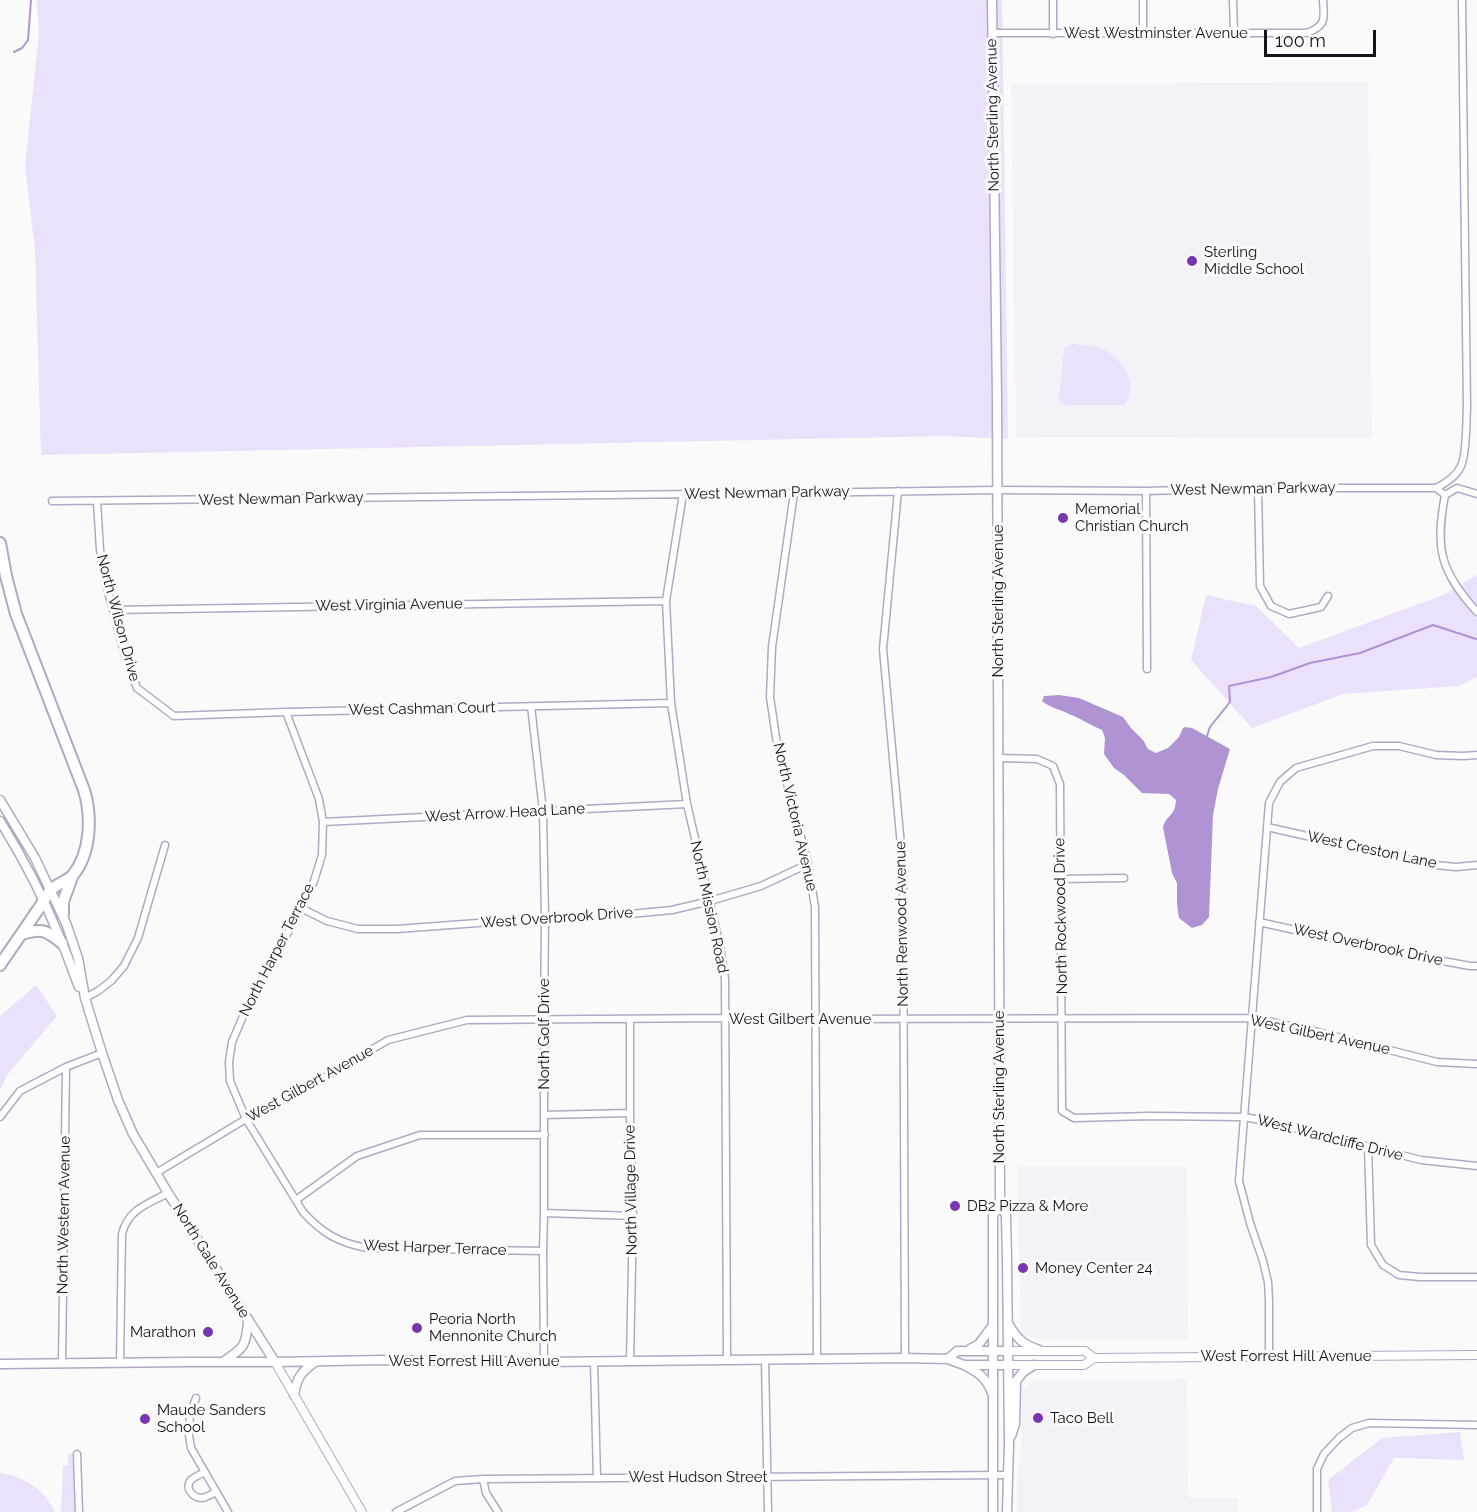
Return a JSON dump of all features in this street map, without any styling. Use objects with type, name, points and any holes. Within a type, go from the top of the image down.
[{"type":"highway","points":[[0,543],[16,614],[87,800],[87,842],[63,902],[63,914]]},
{"type":"highway","points":[[0,965],[51,890],[72,876]]},
{"type":"highway","points":[[22,934],[44,930],[62,943]]},
{"type":"main road","name":"North Sterling Avenue","points":[[992,0],[998,490],[998,1019],[1000,1202],[1006,1216],[1008,1322],[1007,1512]]},
{"type":"main road","name":"North Gale Avenue","points":[[0,800],[32,851],[63,914],[78,958],[85,998],[102,1053],[118,1100],[133,1134],[275,1362]]},
{"type":"main road","name":"North Gale Avenue","points":[[0,821],[22,857],[44,901],[85,998]]},
{"type":"main road","name":"North Sterling Avenue","points":[[993,1512],[993,1216],[1000,1202]]},
{"type":"main road","points":[[222,1362],[240,1351],[247,1340],[248,1321]]},
{"type":"main road","points":[[1008,1322],[1018,1339],[1025,1345],[1039,1350]]},
{"type":"main road","points":[[967,1351],[979,1344],[993,1324]]},
{"type":"main road","name":"West Forrest Hill Avenue","points":[[948,1359],[957,1351],[1008,1351]]},
{"type":"main road","name":"West Forrest Hill Avenue","points":[[0,1364],[384,1360],[594,1362],[905,1358],[948,1359],[964,1365],[1008,1365]]},
{"type":"main road","points":[[294,1395],[296,1382],[300,1375],[315,1362]]},
{"type":"main road","points":[[964,1365],[984,1378],[993,1396]]},
{"type":"main road","points":[[1009,1443],[1015,1424],[1016,1381],[1023,1372],[1034,1365]]},
{"type":"street","points":[[1053,0],[1053,34]]},
{"type":"street","points":[[1143,0],[1143,34]]},
{"type":"street","points":[[1233,0],[1234,33]]},
{"type":"street","name":"West Westminster Avenue","points":[[992,33],[1307,33],[1318,28],[1324,20],[1323,0]]},
{"type":"street","points":[[1445,495],[1436,488],[1453,477],[1461,465],[1466,440],[1462,0]]},
{"type":"street","points":[[1258,488],[1260,586],[1270,606],[1289,614],[1321,607],[1328,596]]},
{"type":"street","name":"West Newman Parkway","points":[[52,501],[998,490],[1436,488]]},
{"type":"street","points":[[1445,495],[1457,489],[1477,494]]},
{"type":"street","points":[[1146,491],[1147,669]]},
{"type":"street","name":"North Renwood Avenue","points":[[898,492],[883,649],[903,868],[905,1358]]},
{"type":"street","name":"North Mission Road","points":[[683,494],[666,601],[671,703],[687,804],[720,946],[725,979],[727,1359]]},
{"type":"street","name":"North Victoria Avenue","points":[[794,494],[772,646],[770,697],[777,744],[808,864],[815,907],[817,1359]]},
{"type":"street","points":[[1445,495],[1440,536],[1447,572],[1460,593],[1477,612]]},
{"type":"street","name":"North Wilson Drive","points":[[98,501],[100,550],[106,584],[124,652],[137,688],[174,716]]},
{"type":"street","name":"West Virginia Avenue","points":[[113,610],[666,601]]},
{"type":"street","name":"West Cashman Court","points":[[174,716],[671,703]]},
{"type":"street","name":"North Golf Drive","points":[[531,706],[543,811],[545,918],[544,1362]]},
{"type":"street","name":"North Harper Terrace","points":[[246,1119],[230,1081],[229,1062],[232,1042],[244,1014],[314,881],[322,855],[323,822],[319,799],[286,712]]},
{"type":"street","points":[[1269,1356],[1268,1282],[1239,1181],[1269,803],[1280,782],[1296,768],[1373,746],[1398,746],[1436,755],[1477,755]]},
{"type":"street","name":"North Rockwood Drive","points":[[998,758],[1037,759],[1053,766],[1060,784],[1062,1111],[1074,1118]]},
{"type":"street","name":"West Arrow Head Lane","points":[[323,822],[687,804]]},
{"type":"street","name":"West Creston Lane","points":[[1267,827],[1435,865],[1456,867],[1477,865]]},
{"type":"street","points":[[85,998],[111,981],[124,966],[138,938],[165,844]]},
{"type":"street","name":"West Overbrook Drive","points":[[301,908],[327,921],[358,929],[397,929],[630,914],[672,910],[710,901],[761,886],[808,864]]},
{"type":"street","points":[[1060,879],[1124,878]]},
{"type":"street","name":"West Overbrook Drive","points":[[1259,922],[1389,951],[1477,966]]},
{"type":"street","name":"West Gilbert Avenue","points":[[156,1173],[246,1119],[317,1082],[388,1040],[467,1020],[1252,1018],[1437,1062],[1477,1064]]},
{"type":"street","name":"North Village Drive","points":[[630,1019],[633,1216],[630,1361]]},
{"type":"street","points":[[0,1117],[20,1091],[66,1067],[102,1053]]},
{"type":"street","name":"North Western Avenue","points":[[62,1364],[66,1067]]},
{"type":"street","points":[[544,1115],[630,1113]]},
{"type":"street","name":"West Wardcliffe Drive","points":[[1074,1118],[1244,1117],[1421,1160],[1477,1166]]},
{"type":"street","name":"West Harper Terrace","points":[[246,1119],[303,1212],[328,1235],[355,1246],[368,1248],[543,1251]]},
{"type":"street","points":[[296,1200],[357,1156],[420,1135],[545,1135]]},
{"type":"street","points":[[1368,1146],[1371,1245],[1383,1265],[1400,1275],[1477,1277]]},
{"type":"street","points":[[120,1363],[124,1224],[136,1211],[168,1193]]},
{"type":"street","points":[[544,1213],[633,1216]]},
{"type":"street","name":"West Forrest Hill Avenue","points":[[1008,1351],[1085,1351],[1094,1358]]},
{"type":"street","name":"West Forrest Hill Avenue","points":[[1008,1365],[1084,1365],[1094,1358],[1477,1355]]},
{"type":"street","points":[[765,1359],[768,1512]]},
{"type":"street","name":"North Gale Avenue","points":[[275,1362],[362,1512]]},
{"type":"street","points":[[594,1362],[597,1478]]},
{"type":"street","points":[[196,1398],[190,1414],[189,1440],[192,1452],[228,1512]]},
{"type":"street","points":[[1317,1512],[1317,1469],[1324,1454],[1339,1437],[1352,1428],[1369,1423],[1477,1425]]},
{"type":"street","points":[[77,1454],[79,1512]]},
{"type":"street","points":[[205,1472],[191,1480],[190,1491],[198,1498],[216,1492]]},
{"type":"street","name":"West Hudson Street","points":[[396,1512],[455,1480],[1007,1475]]},
{"type":"street","points":[[483,1479],[486,1492],[498,1512]]},
{"type":"shaded area","points":[[37,0],[1002,0],[1008,439],[945,436],[41,455],[35,250],[25,166],[39,33]]},
{"type":"shaded area","name":"Sterling Middle School","points":[[1368,82],[1372,438],[1016,437],[1011,84]]},
{"type":"shaded area","points":[[1072,344],[1100,348],[1118,361],[1130,382],[1129,396],[1125,405],[1065,405],[1059,400],[1064,349]]},
{"type":"shaded area","points":[[1477,575],[1477,677],[1459,686],[1343,694],[1252,728],[1191,660],[1206,595],[1256,606],[1299,648],[1443,595]]},
{"type":"shaded area","points":[[1059,695],[1079,698],[1123,717],[1148,749],[1156,753],[1168,748],[1185,727],[1192,728],[1230,749],[1213,815],[1209,917],[1202,925],[1192,928],[1179,918],[1177,883],[1172,873],[1163,827],[1173,813],[1176,800],[1169,794],[1142,793],[1114,768],[1104,754],[1105,738],[1102,730],[1042,701],[1044,696]]},
{"type":"shaded area","points":[[36,985],[57,1016],[7,1075],[0,1091],[0,1016]]},
{"type":"shaded area","points":[[1017,1167],[1187,1167],[1188,1339],[1045,1340],[1026,1336],[1021,1328]]},
{"type":"shaded area","points":[[1187,1379],[1188,1497],[1238,1498],[1238,1512],[1017,1512],[1022,1391],[1033,1380]]},
{"type":"shaded area","points":[[1460,1432],[1464,1460],[1394,1458],[1367,1505],[1352,1512],[1332,1512],[1328,1480],[1382,1438]]},
{"type":"shaded area","points":[[68,1453],[72,1453],[76,1512],[61,1512],[63,1466],[68,1465]]},
{"type":"shaded area","points":[[0,1473],[17,1477],[33,1485],[46,1497],[55,1512],[0,1512]]},
{"type":"waterway","points":[[14,52],[22,48],[28,40],[31,0]]},
{"type":"waterway","points":[[1207,736],[1210,727],[1230,702],[1229,686],[1271,677],[1310,663],[1360,653],[1433,625],[1476,639]]},
{"type":"place","name":"Sterling Middle School","points":[[1192,261]]},
{"type":"place","name":"Memorial Christian Church","points":[[1063,518]]},
{"type":"place","name":"DB2 Pizza & More","points":[[955,1206]]},
{"type":"place","name":"Money Center 24","points":[[1023,1268]]},
{"type":"place","name":"Peoria North Mennonite Church","points":[[417,1328]]},
{"type":"place","name":"Marathon","points":[[208,1332]]},
{"type":"place","name":"Taco Bell","points":[[1038,1418]]},
{"type":"place","name":"Maude Sanders School","points":[[145,1419]]}]
